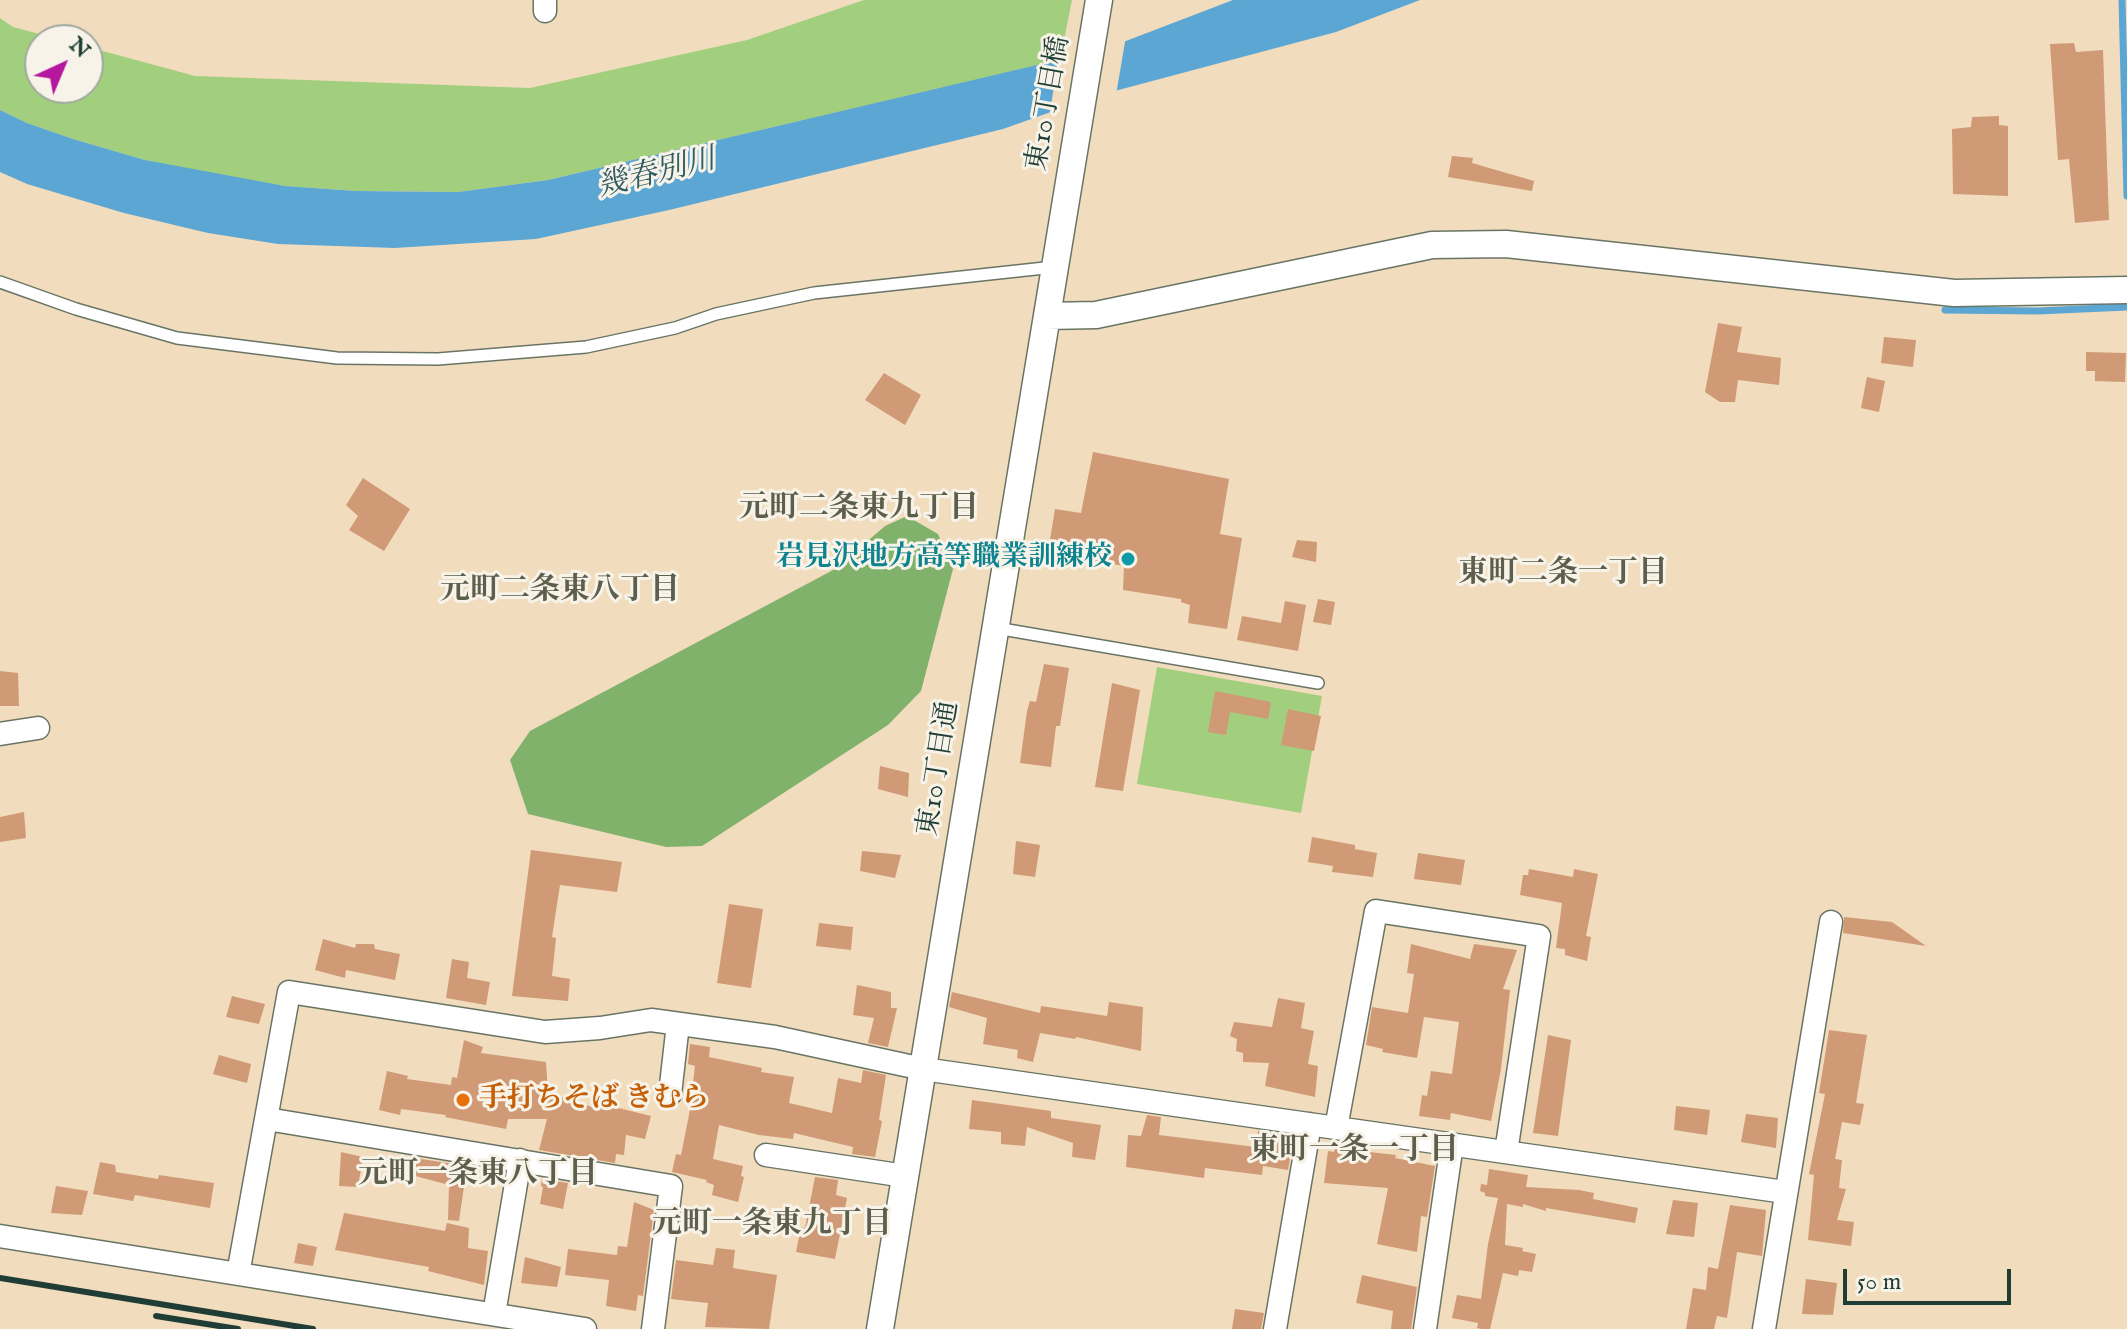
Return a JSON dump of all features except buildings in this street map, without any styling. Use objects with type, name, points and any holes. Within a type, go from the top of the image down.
[{"type":"street","name":"東10丁目橋","points":[[1063,218],[1099,0]]},
{"type":"street","name":"東10丁目通","points":[[880,1329],[1063,218]]},
{"type":"street","points":[[1047,316],[1096,315],[1432,245],[1506,244],[1954,293],[2127,290]]},
{"type":"street","points":[[0,734],[38,728]]},
{"type":"street","points":[[1336,1128],[1376,911],[1539,936],[1506,1152]]},
{"type":"street","points":[[1764,1329],[1831,922]]},
{"type":"street","points":[[238,1274],[289,992],[545,1032],[651,1020],[775,1037],[923,1069],[1785,1192]]},
{"type":"street","points":[[670,1094],[678,1024]]},
{"type":"street","points":[[267,1119],[671,1186],[653,1329]]},
{"type":"street","points":[[1275,1329],[1310,1124]]},
{"type":"street","points":[[1425,1329],[1452,1144]]},
{"type":"street","points":[[766,1155],[905,1176]]},
{"type":"street","points":[[494,1314],[520,1160]]},
{"type":"street","points":[[0,1236],[585,1329]]},
{"type":"lane","points":[[0,282],[76,309],[177,338],[337,358],[438,359],[586,347],[814,293],[1055,267]]},
{"type":"lane","points":[[996,628],[1318,683]]},
{"type":"green space","points":[[864,0],[1072,0],[1060,60],[548,180],[458,192],[356,191],[285,186],[223,177],[145,160],[73,139],[0,110],[0,18],[24,30],[24,104],[104,104],[104,51],[195,76],[530,88],[747,40]]},
{"type":"green space","points":[[907,516],[938,534],[953,569],[921,691],[888,725],[702,846],[666,847],[528,814],[510,760],[530,731],[835,569],[885,526]]},
{"type":"green space","points":[[1157,667],[1322,696],[1301,813],[1137,784]]},
{"type":"water","name":"幾春別川","points":[[1233,0],[1420,0],[1336,32],[1096,96],[1003,129],[536,239],[395,248],[278,244],[208,233],[124,213],[27,184],[0,172],[0,110],[73,139],[145,160],[285,186],[356,191],[458,192],[548,180],[1105,49]]},
{"type":"pier","points":[[1126,36],[1116,95],[1049,117],[1059,56]]},
{"type":"waterway","points":[[2122,0],[2127,196]]},
{"type":"waterway","points":[[1945,310],[2038,311],[2127,307]]},
{"type":"railway","points":[[0,1278],[313,1329]]},
{"type":"railway","points":[[156,1316],[238,1329]]},
{"type":"place","name":"岩見沢地方高等職業訓練校","points":[[1128,559]]},
{"type":"place","name":"手打ちそば きむら","points":[[463,1100]]},
{"type":"district","name":"元町二条東九丁目","points":[[859,510]]},
{"type":"district","name":"東町二条一丁目","points":[[1563,575]]},
{"type":"district","name":"元町二条東八丁目","points":[[560,592]]},
{"type":"district","name":"東町一条一丁目","points":[[1354,1152]]},
{"type":"district","name":"元町一条東八丁目","points":[[478,1176]]},
{"type":"district","name":"元町一条東九丁目","points":[[772,1226]]}]
